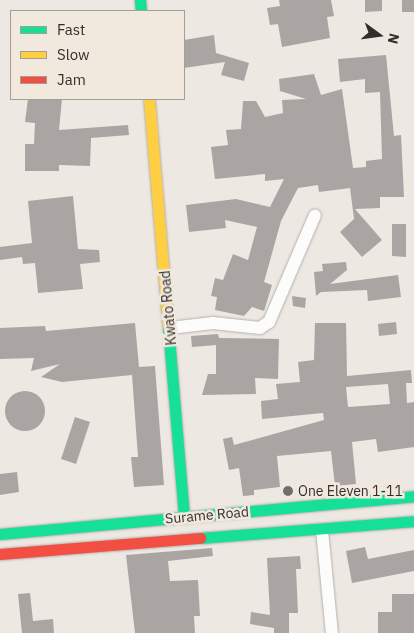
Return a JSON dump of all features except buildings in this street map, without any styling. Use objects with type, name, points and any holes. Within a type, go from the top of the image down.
[{"type":"street","name":"Kwato Road","points":[[149,100],[170,328],[184,517]]},
{"type":"street","points":[[170,328],[213,323],[260,328],[269,322],[315,214]]},
{"type":"street","name":"Surame Road","points":[[0,534],[414,496]]},
{"type":"street","name":"Surame Road","points":[[0,554],[322,530],[414,521]]},
{"type":"street","points":[[322,530],[332,633]]},
{"type":"traffic: fast","points":[[140,0],[141,10]]},
{"type":"traffic: fast","points":[[168,326],[184,517]]},
{"type":"traffic: fast","points":[[0,534],[414,496]]},
{"type":"traffic: fast","points":[[200,538],[414,521]]},
{"type":"traffic: slow","points":[[149,100],[168,326]]},
{"type":"traffic: jam","points":[[0,554],[200,538]]},
{"type":"place","name":"One Eleven 1-11","points":[[288,491]]}]
